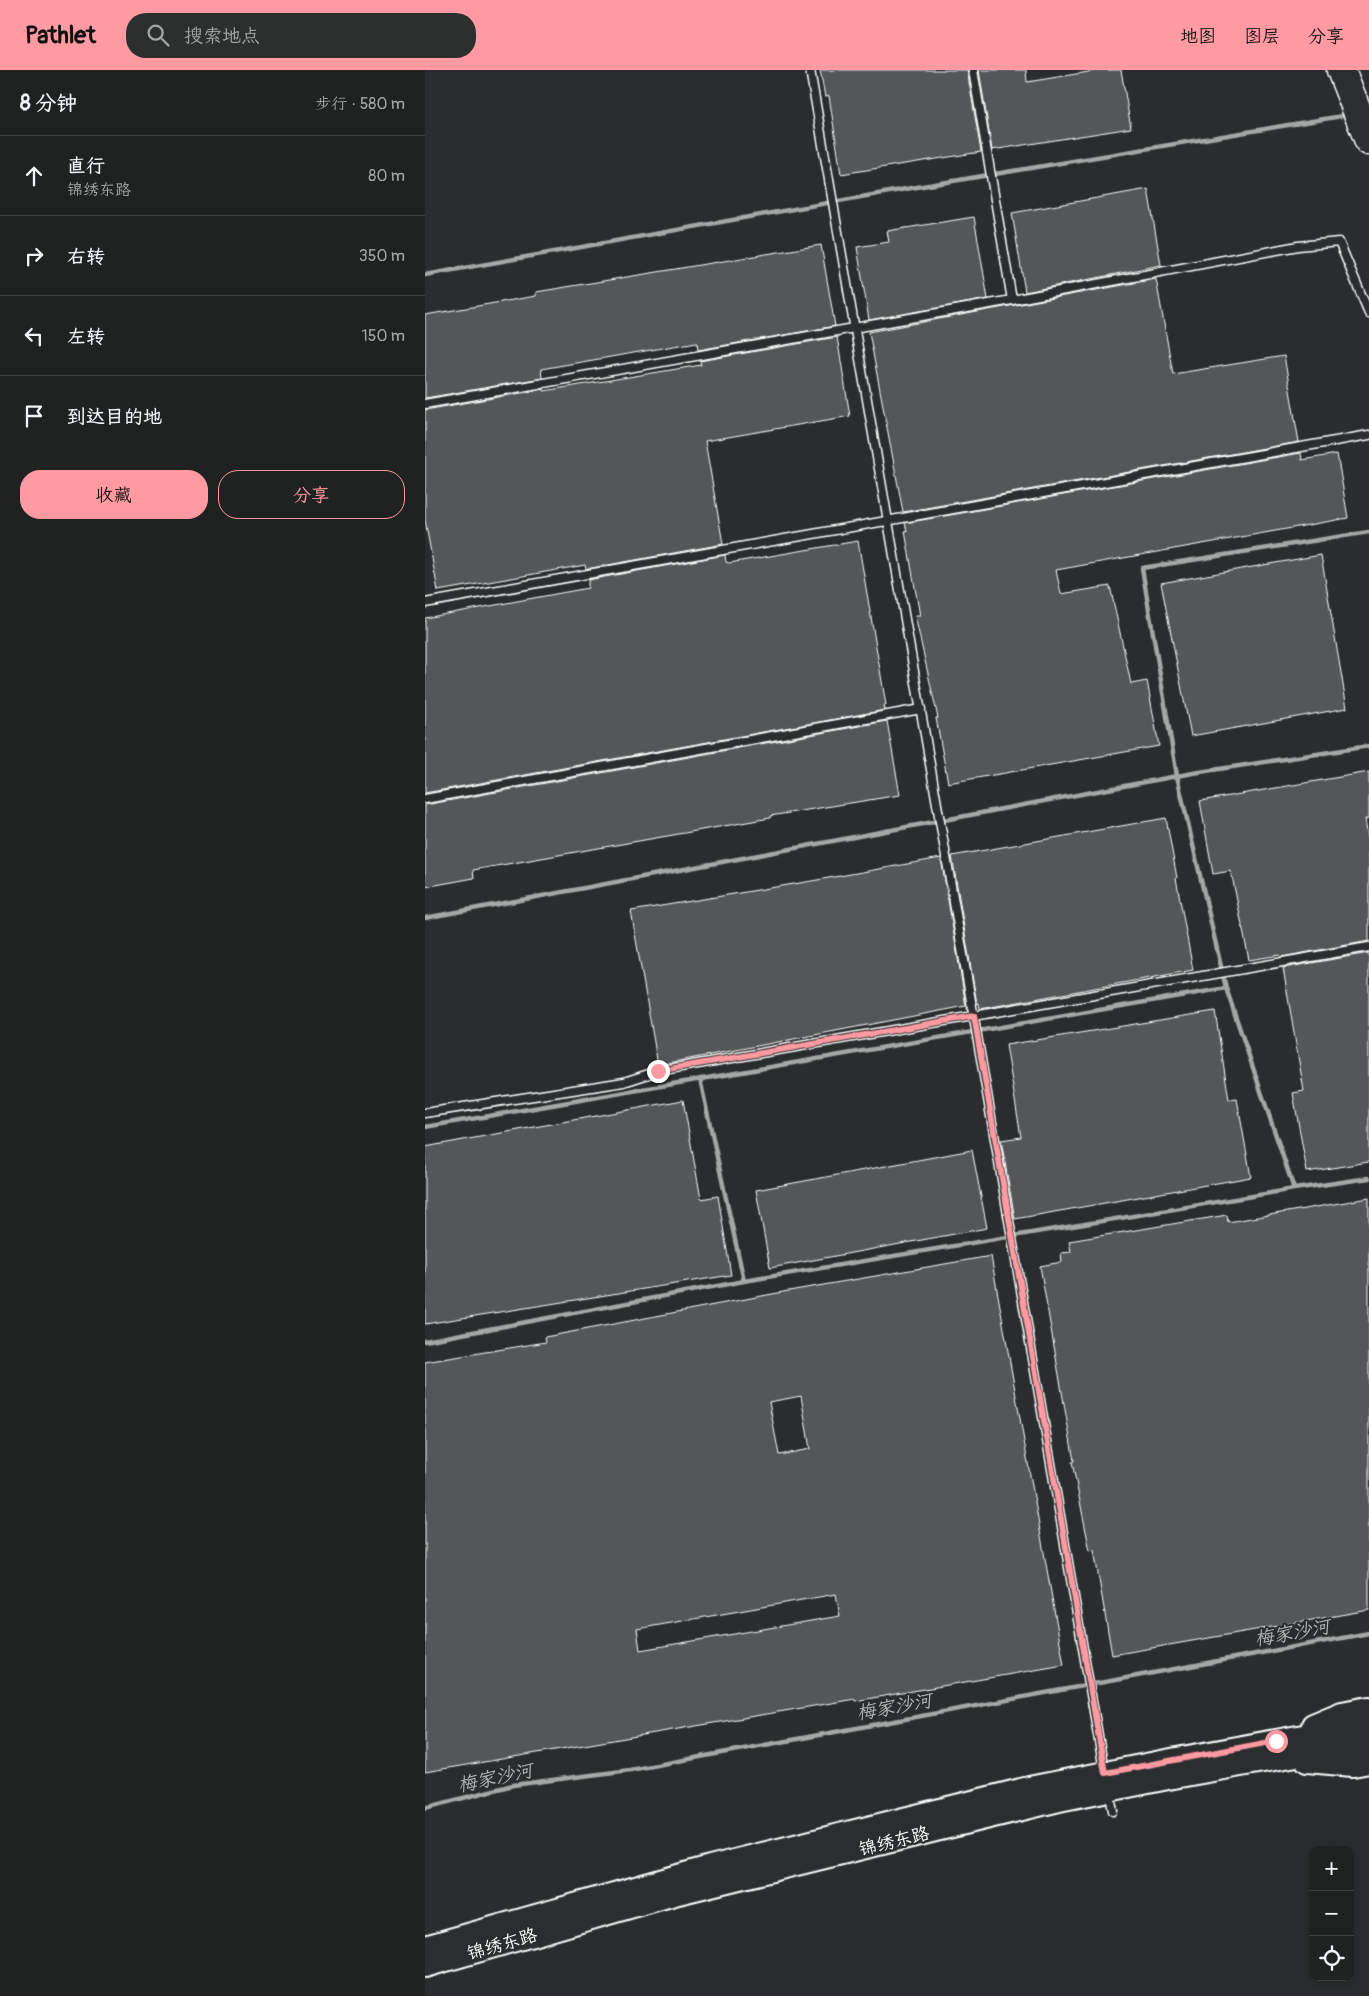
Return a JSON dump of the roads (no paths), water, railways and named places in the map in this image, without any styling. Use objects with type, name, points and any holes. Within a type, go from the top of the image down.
[{"type":"highway","points":[[1341,70],[1368,137]]},
{"type":"main road","points":[[1277,1750],[1342,1713],[1369,1708]]},
{"type":"main road","name":"锦绣东路","points":[[425,1966],[678,1893],[1059,1800],[1109,1791],[1277,1750],[1369,1724]]},
{"type":"main road","name":"锦绣东路","points":[[1277,1750],[1369,1742]]},
{"type":"main road","points":[[1277,1750],[1353,1765],[1369,1762]]},
{"type":"main road","name":"锦绣东路","points":[[425,1947],[710,1867],[1029,1788],[1109,1791]]},
{"type":"lane","points":[[810,70],[1109,1791]]},
{"type":"lane","points":[[973,70],[1012,300]]},
{"type":"lane","points":[[425,404],[1012,300],[1298,246],[1339,242],[1369,313]]},
{"type":"lane","points":[[425,603],[1369,434]]},
{"type":"lane","points":[[425,799],[921,709]]},
{"type":"lane","points":[[425,1113],[624,1082],[658,1071],[1369,947]]},
{"type":"waterway","points":[[425,275],[917,187],[1348,115]]},
{"type":"waterway","points":[[1369,532],[1142,568],[1177,776],[1226,988],[1294,1189],[1369,1178]]},
{"type":"waterway","points":[[425,918],[1193,773],[1369,746]]},
{"type":"waterway","points":[[425,1127],[1226,988]]},
{"type":"waterway","points":[[700,1079],[744,1281],[1294,1189]]},
{"type":"waterway","points":[[425,1341],[744,1281]]},
{"type":"waterway","name":"梅家沙河","points":[[425,1808],[513,1785],[630,1770],[1369,1633]]}]
